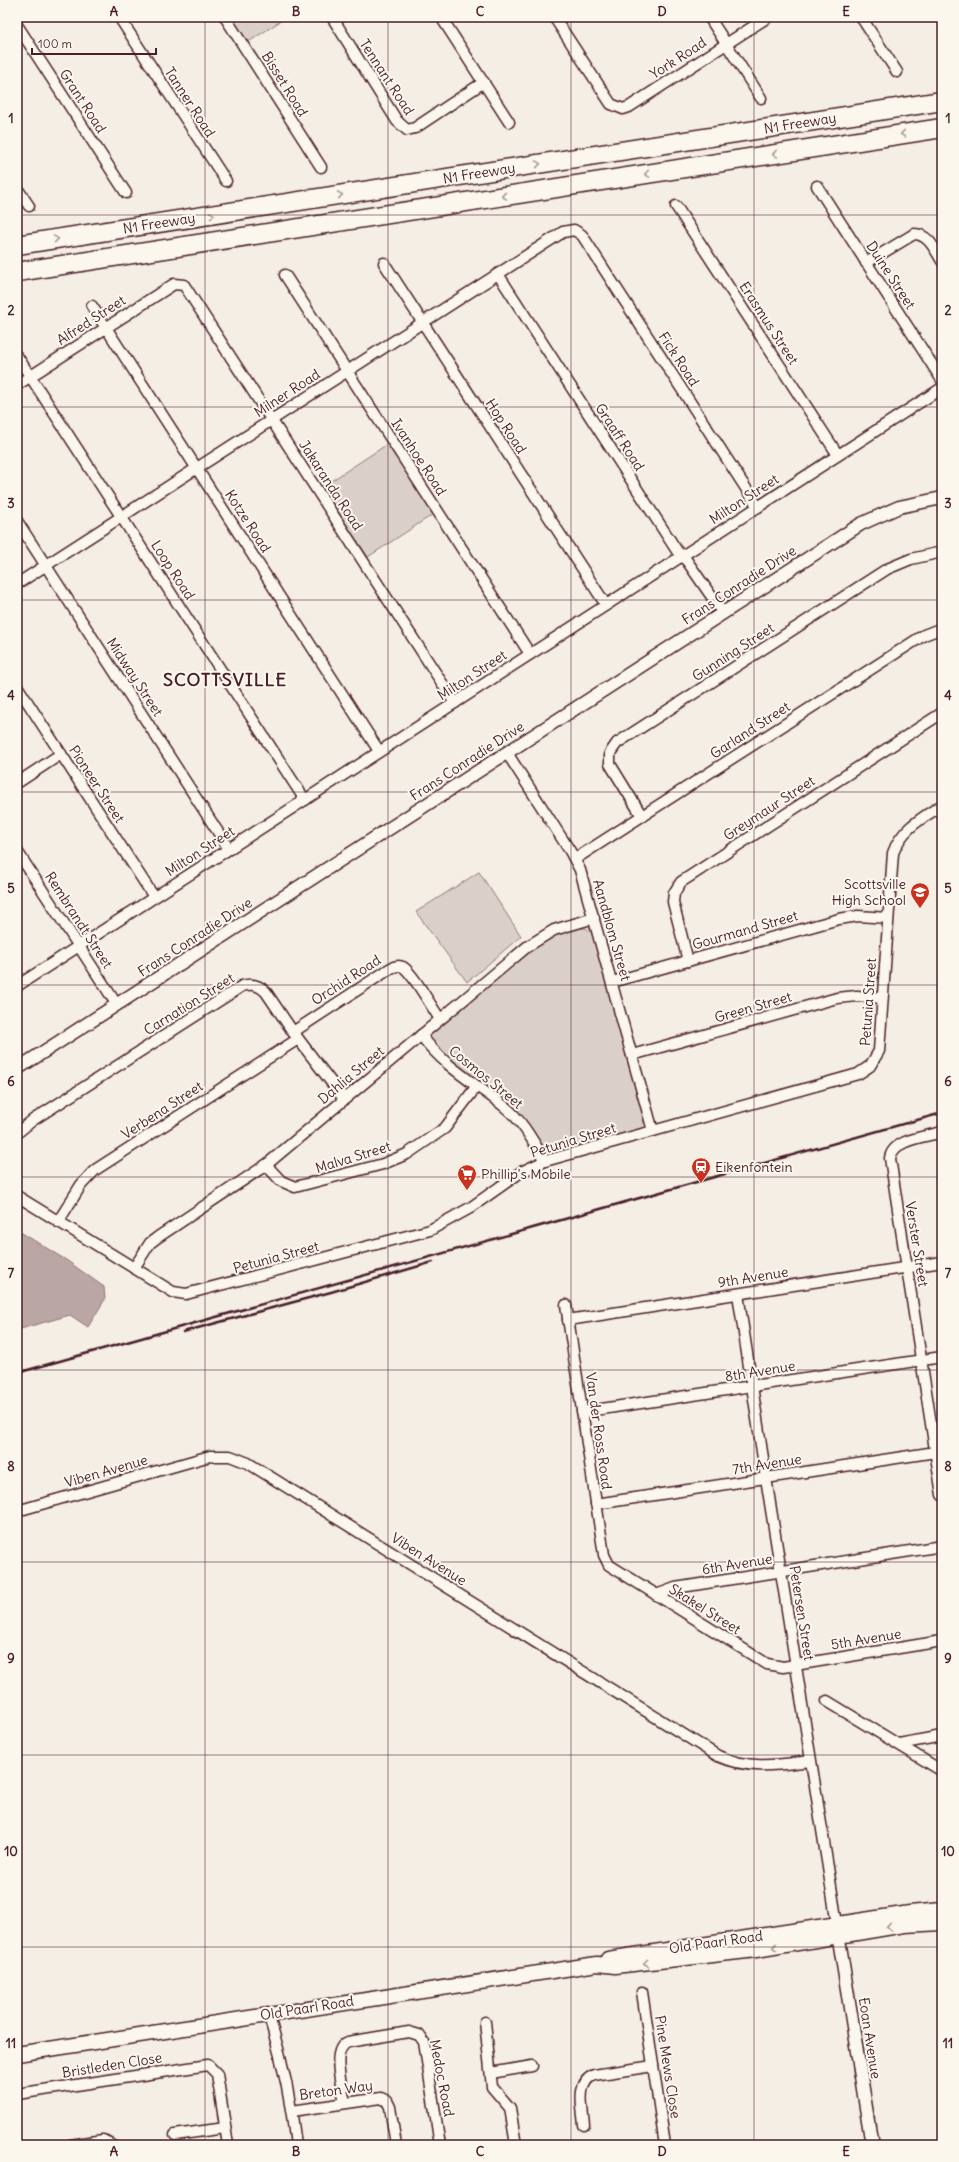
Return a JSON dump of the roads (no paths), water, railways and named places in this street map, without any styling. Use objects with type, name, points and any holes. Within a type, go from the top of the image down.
[{"type":"highway","name":"N1 Freeway","points":[[17,245],[942,101]]},
{"type":"highway","name":"N1 Freeway","points":[[17,272],[942,128]]},
{"type":"main road","points":[[838,1930],[942,1910]]},
{"type":"main road","points":[[838,1930],[942,1923]]},
{"type":"main road","name":"Old Paarl Road","points":[[17,2054],[597,1964],[615,1966],[756,1950],[838,1930]]},
{"type":"street","name":"Tanner Road","points":[[118,17],[226,181]]},
{"type":"street","name":"Bisset Road","points":[[225,17],[321,167]]},
{"type":"street","name":"Tennant Road","points":[[332,17],[397,121],[407,130],[415,128],[484,82]]},
{"type":"street","points":[[442,17],[509,122]]},
{"type":"street","name":"York Road","points":[[554,17],[611,104],[623,109],[629,107],[768,17]]},
{"type":"street","points":[[709,17],[760,98]]},
{"type":"street","points":[[861,17],[897,72]]},
{"type":"street","name":"Grant Road","points":[[17,25],[126,193]]},
{"type":"street","name":"Duine Street","points":[[817,186],[942,380]]},
{"type":"street","points":[[17,188],[29,206]]},
{"type":"street","name":"Erasmus Street","points":[[676,206],[838,455]]},
{"type":"street","name":"Milner Road","points":[[17,584],[563,232],[574,230]]},
{"type":"street","name":"Fick Road","points":[[574,230],[582,235],[758,507]]},
{"type":"street","points":[[866,263],[914,234],[922,234],[927,238],[942,261]]},
{"type":"street","name":"Hop Road","points":[[384,263],[606,605]]},
{"type":"street","name":"Graaff Road","points":[[498,274],[682,556],[723,614]]},
{"type":"street","name":"Ivanhoe Road","points":[[285,275],[530,654]]},
{"type":"street","name":"Alfred Street","points":[[17,385],[174,284],[182,284]]},
{"type":"street","name":"Jakaranda Road","points":[[182,284],[186,287],[455,702]]},
{"type":"street","name":"Kotze Road","points":[[92,306],[107,327],[379,751]]},
{"type":"street","name":"Loop Road","points":[[17,356],[304,800]]},
{"type":"street","name":"Milton Street","points":[[17,986],[942,388]]},
{"type":"street","name":"Frans Conradie Drive","points":[[17,1069],[873,518],[899,507],[942,498]]},
{"type":"street","name":"Midway Street","points":[[17,521],[229,849]]},
{"type":"street","name":"Gunning Street","points":[[642,816],[610,764],[610,753],[617,743],[887,569],[911,559],[942,552]]},
{"type":"street","name":"Garland Street","points":[[575,859],[924,635],[942,628]]},
{"type":"street","name":"Pioneer Street","points":[[17,686],[154,897]]},
{"type":"street","name":"Greymaur Street","points":[[688,961],[672,902],[674,893],[681,882],[942,713]]},
{"type":"street","name":"Aandblom Street","points":[[507,753],[575,859],[584,882],[653,1131]]},
{"type":"street","points":[[17,783],[61,754]]},
{"type":"street","name":"Petunia Street","points":[[17,1196],[172,1292],[186,1294],[430,1230],[470,1208],[522,1172],[545,1161],[864,1071],[874,1061],[878,1051],[892,860],[898,841],[911,825],[942,805]]},
{"type":"street","name":"Rembrandt Street","points":[[17,851],[117,1005]]},
{"type":"street","name":"Gourmand Street","points":[[612,982],[839,919],[858,916],[888,918]]},
{"type":"street","name":"Dahlia Street","points":[[134,1268],[150,1243],[266,1165],[420,1035],[541,936],[554,930],[594,918]]},
{"type":"street","name":"Orchid Road","points":[[295,1035],[391,968],[399,966],[404,968],[411,976],[440,1019]]},
{"type":"street","name":"Carnation Street","points":[[17,1133],[33,1120],[242,986],[248,984],[261,987],[295,1035],[344,1099]]},
{"type":"street","name":"Green Street","points":[[632,1055],[837,998],[857,996],[882,998]]},
{"type":"street","name":"Verbena Street","points":[[58,1222],[81,1185],[95,1170],[295,1035]]},
{"type":"street","name":"Cosmos Street","points":[[420,1035],[447,1066],[505,1107],[515,1116],[545,1161]]},
{"type":"street","name":"Malva Street","points":[[266,1165],[281,1181],[295,1187],[390,1162],[407,1154],[445,1128],[476,1087]]},
{"type":"street","name":"Verster Street","points":[[942,1132],[899,1144],[892,1150],[890,1158],[921,1360],[939,1452],[942,1495]]},
{"type":"street","name":"9th Avenue","points":[[568,1320],[942,1262]]},
{"type":"street","name":"Petersen Street","points":[[738,1294],[780,1571],[838,1930]]},
{"type":"street","name":"Van der Ross Road","points":[[566,1304],[606,1561]]},
{"type":"street","name":"8th Avenue","points":[[582,1412],[942,1357]]},
{"type":"street","name":"7th Avenue","points":[[596,1504],[939,1452]]},
{"type":"street","name":"Viben Avenue","points":[[17,1511],[210,1456],[236,1457],[248,1463],[718,1756],[738,1763],[760,1766],[810,1761]]},
{"type":"street","name":"6th Avenue","points":[[656,1595],[675,1588],[942,1546]]},
{"type":"street","name":"Skakel Street","points":[[606,1561],[614,1569],[767,1664],[775,1666],[795,1665]]},
{"type":"street","name":"5th Avenue","points":[[795,1665],[942,1641]]},
{"type":"street","points":[[827,1701],[942,1771]]},
{"type":"street","points":[[899,1744],[942,1736]]},
{"type":"street","name":"Eoan Avenue","points":[[838,1930],[872,2145]]},
{"type":"street","name":"Pine Mews Close","points":[[642,1992],[666,2145]]},
{"type":"street","points":[[268,2014],[282,2062],[292,2111],[296,2145]]},
{"type":"street","points":[[485,2022],[493,2088],[510,2108],[516,2145]]},
{"type":"street","name":"Medoc Road","points":[[345,2102],[338,2055],[341,2046],[348,2042],[409,2032],[416,2033],[424,2042],[440,2145]]},
{"type":"street","name":"Bristleden Close","points":[[17,2094],[202,2064],[210,2066],[217,2074],[225,2128]]},
{"type":"street","points":[[491,2073],[532,2066]]},
{"type":"street","points":[[584,2125],[582,2093],[587,2079],[594,2075],[653,2066]]},
{"type":"street","name":"Breton Way","points":[[292,2111],[377,2097],[387,2101],[390,2106],[396,2145]]},
{"type":"street","points":[[175,2135],[225,2128],[228,2145]]},
{"type":"street","points":[[70,2145],[103,2140],[112,2145]]},
{"type":"railway","points":[[17,1373],[942,1113]]},
{"type":"railway","points":[[183,1332],[331,1292],[433,1262]]},
{"type":"place","name":"Scottsville High School","points":[[920,909]]},
{"type":"place","name":"Eikenfontein","points":[[701,1184]]},
{"type":"place","name":"Phillip's Mobile","points":[[467,1191]]},
{"type":"district","name":"SCOTTSVILLE","points":[[225,679]]}]
